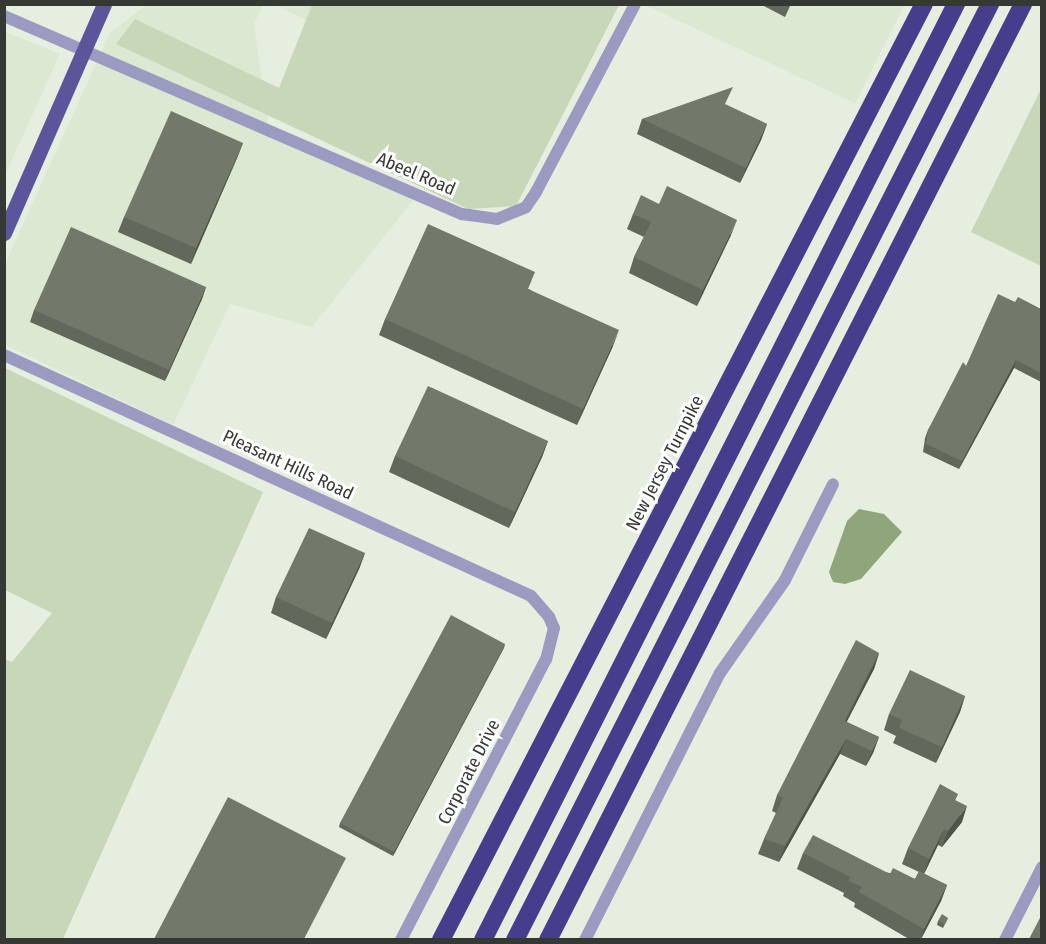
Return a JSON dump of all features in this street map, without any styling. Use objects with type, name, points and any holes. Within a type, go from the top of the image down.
[{"type":"highway","name":"New Jersey Turnpike","points":[[441,939],[924,4]]},
{"type":"highway","points":[[483,939],[956,4]]},
{"type":"highway","points":[[515,939],[990,4]]},
{"type":"highway","points":[[548,939],[1023,4]]},
{"type":"main road","points":[[4,233],[104,4]]},
{"type":"street","name":"Abeel Road","points":[[4,16],[462,214],[497,219],[526,207],[536,192],[635,4]]},
{"type":"street","name":"Pleasant Hills Road","points":[[4,355],[531,596],[549,617]]},
{"type":"street","points":[[585,939],[720,673],[785,580],[833,484]]},
{"type":"street","name":"Corporate Drive","points":[[401,939],[546,659],[554,628],[549,617]]},
{"type":"street","points":[[1005,939],[1041,867]]},
{"type":"shaded area","points":[[146,5],[263,5],[254,24],[269,130],[415,198],[312,327],[230,304],[173,425],[5,345],[4,266],[110,33]]},
{"type":"shaded area","points":[[275,5],[323,5],[314,24]]},
{"type":"shaded area","points":[[312,5],[619,5],[516,206],[468,209],[116,44],[135,19],[279,88]]},
{"type":"shaded area","points":[[645,5],[904,5],[855,103]]},
{"type":"shaded area","points":[[5,32],[60,54],[5,175]]},
{"type":"shaded area","points":[[1041,89],[1041,266],[971,232]]},
{"type":"shaded area","points":[[5,368],[263,492],[63,939],[5,939],[5,659],[12,662],[52,613],[5,590]]},
{"type":"shaded area","points":[[859,509],[884,514],[902,532],[861,579],[845,584],[833,582],[829,572],[847,521]]},
{"type":"building","points":[[733,87],[725,104],[767,124],[746,168],[642,119]]},
{"type":"building","points":[[171,111],[243,143],[196,248],[124,217]]},
{"type":"building","points":[[667,186],[737,220],[703,290],[634,257],[651,222],[633,214],[641,195],[659,204]]},
{"type":"building","points":[[428,224],[535,272],[528,289],[619,330],[583,409],[385,319]]},
{"type":"building","points":[[71,227],[206,287],[169,370],[34,310]]},
{"type":"building","points":[[998,294],[1015,302],[1018,297],[1041,309],[1041,373],[1016,360],[962,461],[926,444],[928,430],[963,362],[966,366]]},
{"type":"building","points":[[428,386],[548,441],[515,512],[395,456]]},
{"type":"building","points":[[309,528],[365,553],[332,623],[276,597]]},
{"type":"building","points":[[451,615],[505,644],[394,852],[340,823]]},
{"type":"building","points":[[856,640],[879,653],[845,721],[879,737],[872,751],[846,739],[785,846],[764,839],[783,798],[777,795]]},
{"type":"building","points":[[910,670],[965,696],[942,747],[899,728],[902,720],[889,714]]},
{"type":"building","points":[[940,784],[958,794],[955,800],[967,806],[948,831],[944,829],[929,859],[908,848]]},
{"type":"building","points":[[228,797],[346,858],[304,939],[154,939]]},
{"type":"building","points":[[813,835],[890,874],[893,868],[915,879],[919,871],[947,885],[924,929],[859,892],[862,887],[849,881],[850,877],[803,853]]},
{"type":"building","points":[[942,914],[948,918],[945,924],[938,921]]},
{"type":"building","points":[[1041,916],[1041,939],[1029,939]]}]
